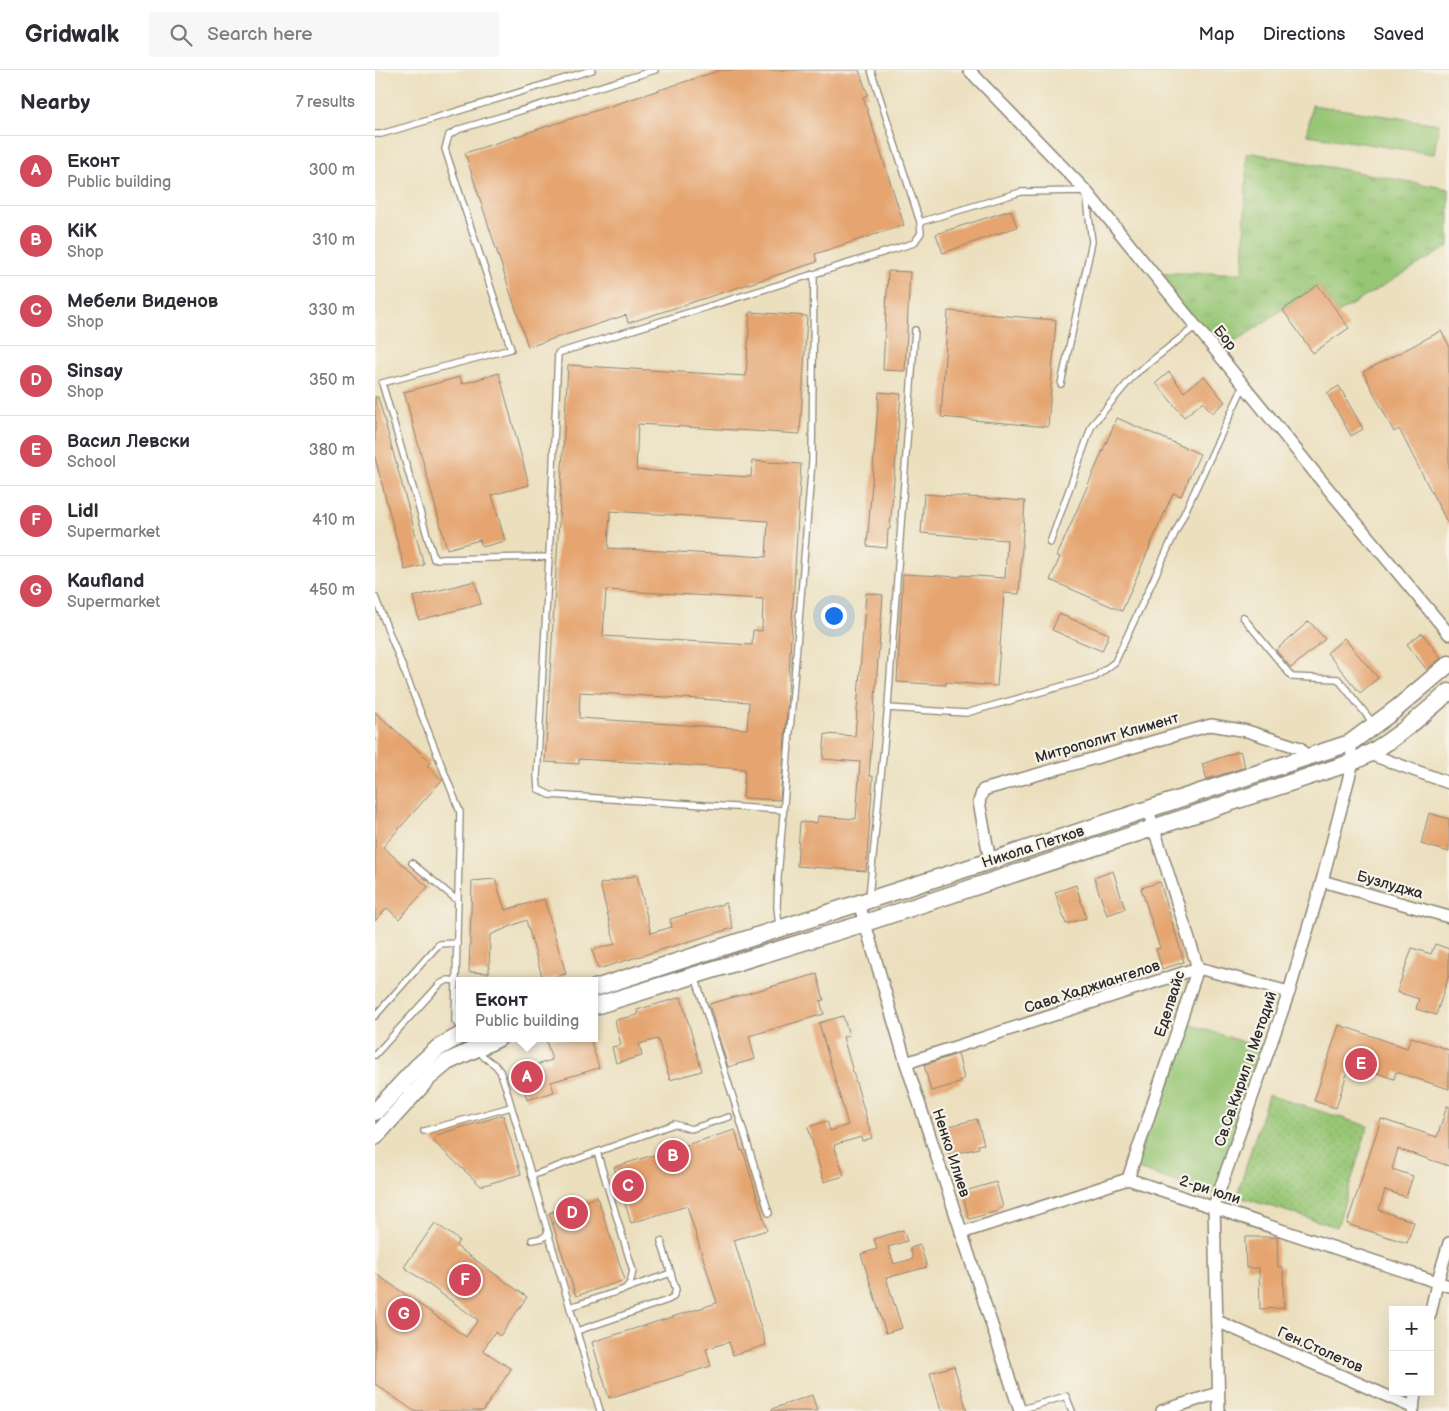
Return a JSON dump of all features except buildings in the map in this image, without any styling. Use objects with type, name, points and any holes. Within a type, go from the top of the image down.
[{"type":"main road","name":"Никола Петков","points":[[598,987],[1350,743],[1375,725],[1449,664]]},
{"type":"main road","name":"Никола Петков","points":[[598,1005],[865,923],[1353,762],[1369,755],[1409,726],[1449,692]]},
{"type":"main road","points":[[376,1110],[438,1048],[456,1038]]},
{"type":"main road","points":[[375,1137],[429,1078],[472,1043]]},
{"type":"street","name":"Бор","points":[[969,70],[1086,191],[1315,473],[1449,634]]},
{"type":"street","name":"Митрополит Климент","points":[[991,861],[979,802],[983,790],[1211,725],[1247,732],[1300,748],[1306,758]]},
{"type":"street","points":[[1350,743],[1369,755],[1449,783]]},
{"type":"street","name":"Св.Св.Кирил и Методий","points":[[1219,1411],[1214,1206],[1289,992],[1322,880],[1353,762],[1350,743]]},
{"type":"street","name":"Еделвайс","points":[[1129,1179],[1198,968],[1148,810]]},
{"type":"street","name":"Бузлуджа","points":[[1322,880],[1449,917]]},
{"type":"street","name":"Ненко Илиев","points":[[864,901],[865,923],[906,1063],[1020,1410]]},
{"type":"street","points":[[1198,968],[1289,992]]},
{"type":"street","name":"Сава Хаджиангелов","points":[[906,1063],[1198,968]]},
{"type":"street","points":[[961,1232],[1129,1179]]},
{"type":"street","name":"2-ри юли","points":[[1129,1179],[1449,1286]]},
{"type":"street","points":[[1432,1306],[1449,1243]]},
{"type":"street","name":"Ген.Столетов","points":[[1217,1321],[1412,1409]]},
{"type":"street","points":[[1162,1411],[1218,1394]]},
{"type":"street","points":[[1412,1409],[1414,1396]]},
{"type":"lane","points":[[375,134],[409,126],[592,70]]},
{"type":"lane","points":[[549,557],[434,559],[383,383],[511,349],[445,149],[449,135],[460,129],[655,70]]},
{"type":"lane","points":[[783,810],[549,794],[538,789],[537,776],[558,354],[914,243],[921,232],[920,222],[871,70]]},
{"type":"lane","points":[[920,222],[1021,192],[1086,191],[1093,242],[1061,384]]},
{"type":"lane","points":[[780,928],[777,907],[783,810],[812,461],[814,274]]},
{"type":"lane","points":[[1050,543],[1092,426],[1135,374],[1195,326]]},
{"type":"lane","points":[[864,901],[888,708],[915,330]]},
{"type":"lane","points":[[888,708],[966,713],[1095,677],[1115,662],[1244,384]]},
{"type":"lane","points":[[375,597],[459,812],[456,977]]},
{"type":"lane","points":[[1243,617],[1292,677],[1338,679],[1375,725]]},
{"type":"lane","points":[[412,863],[458,901]]},
{"type":"lane","points":[[375,1016],[439,944],[457,944]]},
{"type":"lane","points":[[694,974],[769,1213]]},
{"type":"lane","points":[[375,1055],[440,984],[448,980],[456,981],[456,1022]]},
{"type":"lane","points":[[472,1043],[500,1071],[600,1411]]},
{"type":"lane","points":[[424,1131],[511,1107]]},
{"type":"lane","points":[[531,1176],[674,1124],[691,1129],[729,1118]]},
{"type":"lane","points":[[597,1152],[633,1271],[630,1282],[625,1288]]},
{"type":"lane","points":[[532,1240],[543,1238],[548,1233]]},
{"type":"lane","points":[[577,1331],[673,1297],[676,1290],[661,1241]]},
{"type":"lane","points":[[570,1308],[671,1274]]},
{"type":"lane","points":[[1020,1410],[1066,1396],[1072,1411]]},
{"type":"green space","points":[[1312,105],[1439,124],[1434,154],[1307,135]]},
{"type":"green space","points":[[1247,152],[1449,189],[1449,246],[1338,313],[1318,285],[1218,354],[1153,273],[1243,273]]},
{"type":"green space","points":[[1183,1022],[1264,1049],[1216,1195],[1135,1168]]},
{"type":"green space","points":[[1268,1095],[1368,1126],[1337,1227],[1237,1196]]},
{"type":"place","name":"Васил Левски","points":[[1361,1064]]},
{"type":"place","name":"Еконт","points":[[527,1077]]},
{"type":"place","name":"KiK","points":[[673,1156]]},
{"type":"place","name":"Мебели Виденов","points":[[628,1186]]},
{"type":"place","name":"Sinsay","points":[[572,1213]]},
{"type":"place","name":"Lidl","points":[[465,1280]]},
{"type":"place","name":"Kaufland","points":[[404,1314]]}]
